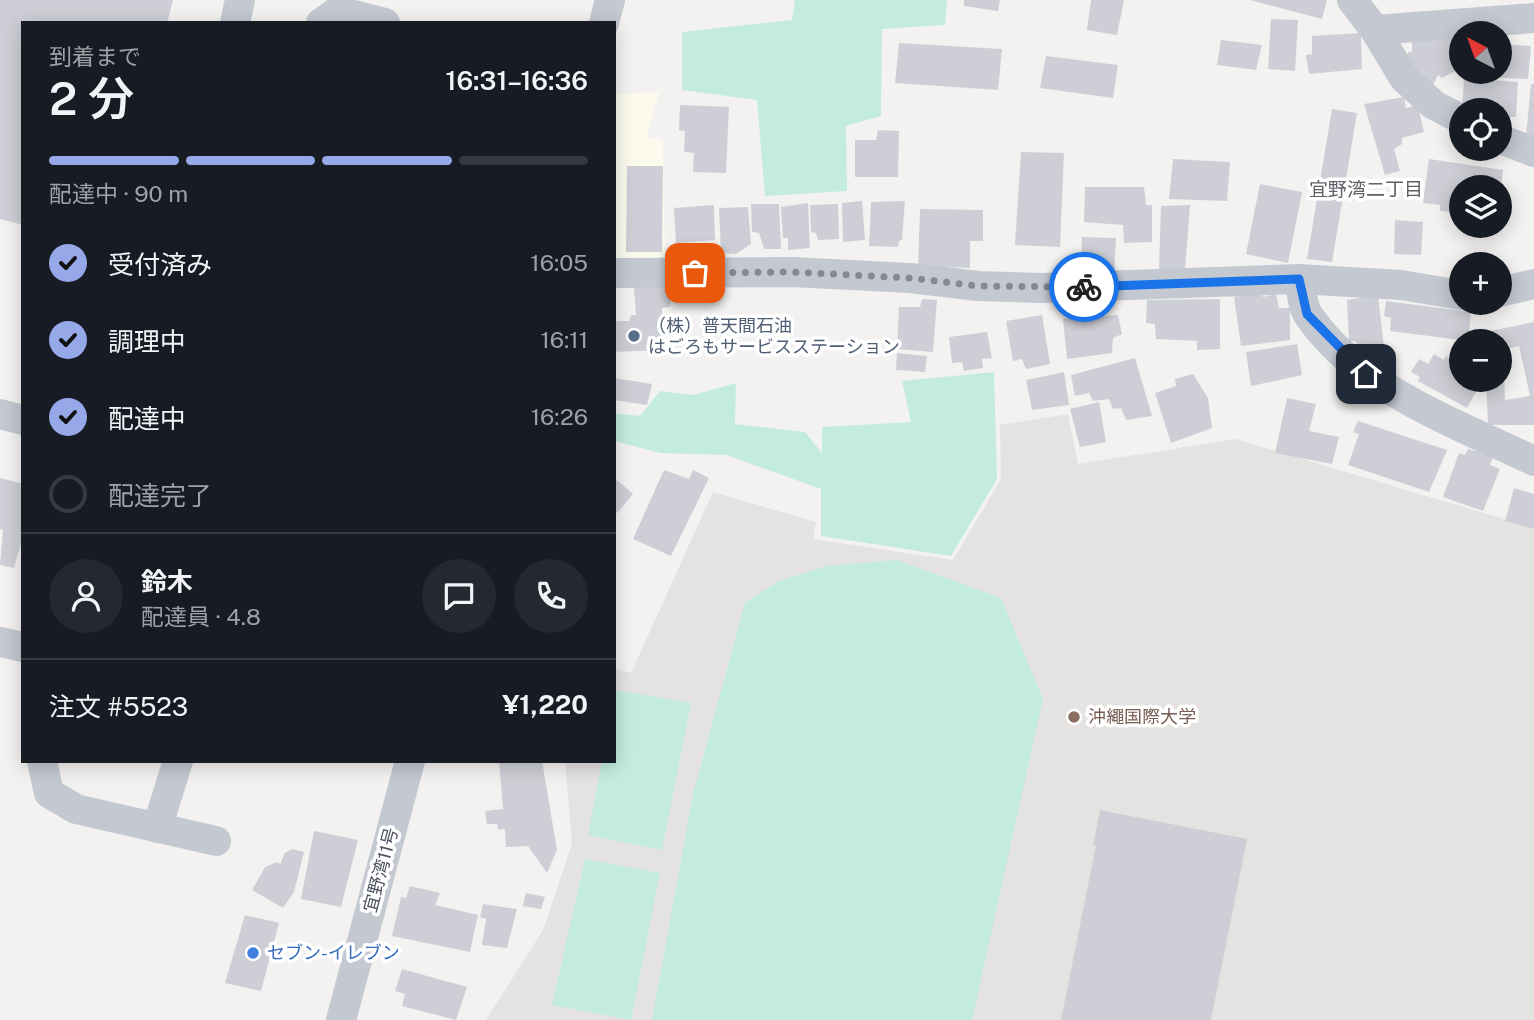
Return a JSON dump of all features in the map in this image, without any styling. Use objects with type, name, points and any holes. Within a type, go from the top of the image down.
[{"type":"street","points":[[235,21],[240,0]]},
{"type":"street","points":[[605,21],[610,0]]},
{"type":"street","points":[[1352,0],[1375,30],[1404,78],[1434,105],[1449,113]]},
{"type":"street","points":[[324,21],[338,11],[377,21]]},
{"type":"street","points":[[1375,30],[1534,18]]},
{"type":"street","points":[[1512,144],[1534,152]]},
{"type":"street","points":[[616,273],[792,272],[910,278],[978,286],[1043,288],[1299,279],[1401,285],[1449,293]]},
{"type":"street","points":[[1299,279],[1307,314],[1366,374],[1445,419],[1534,461]]},
{"type":"street","points":[[1512,289],[1534,284]]},
{"type":"street","points":[[0,414],[21,419]]},
{"type":"street","points":[[0,643],[21,647]]},
{"type":"street","points":[[42,763],[48,793],[76,809],[216,841]]},
{"type":"street","points":[[157,828],[177,763]]},
{"type":"street","name":"宜野湾11号","points":[[341,1020],[409,763]]},
{"type":"shaded area","points":[[659,92],[646,138],[663,140],[665,254],[656,265],[616,265],[616,94]]},
{"type":"shaded area","name":"沖繩国際大学","points":[[1068,414],[1078,464],[1236,439],[1534,528],[1534,1020],[486,1020],[543,930],[572,843],[565,763],[616,763],[616,669],[631,673],[713,492],[816,522],[813,539],[953,560],[1001,479],[1000,425]]},
{"type":"green space","points":[[795,0],[947,0],[945,25],[882,29],[881,116],[846,126],[847,191],[765,196],[757,100],[682,90],[682,32],[792,20]]},
{"type":"green space","points":[[994,372],[997,479],[951,556],[821,536],[821,489],[727,455],[660,453],[616,442],[616,413],[640,416],[660,391],[693,395],[736,383],[735,424],[805,432],[822,453],[822,427],[911,422],[902,381]]},
{"type":"green space","points":[[897,560],[1001,598],[1043,699],[972,1020],[652,1020],[693,794],[745,603],[779,581],[827,566]]},
{"type":"green space","points":[[616,690],[691,703],[662,850],[588,835],[602,763],[616,763]]},
{"type":"green space","points":[[585,859],[660,873],[631,1020],[552,1005]]},
{"type":"building","points":[[0,0],[173,0],[168,21],[21,21],[21,224],[0,219]]},
{"type":"building","points":[[964,0],[1000,0],[998,11],[964,6]]},
{"type":"building","points":[[1091,0],[1124,0],[1117,35],[1087,30]]},
{"type":"building","points":[[1250,0],[1327,0],[1322,19]]},
{"type":"building","points":[[1271,19],[1298,20],[1295,71],[1268,69]]},
{"type":"building","points":[[1449,32],[1449,74],[1442,78],[1438,75],[1432,87],[1405,58],[1412,52],[1412,37]]},
{"type":"building","points":[[1361,33],[1362,69],[1309,74],[1306,55],[1312,54],[1312,36]]},
{"type":"building","points":[[1221,40],[1262,45],[1256,70],[1217,65]]},
{"type":"building","points":[[899,43],[1002,49],[998,90],[895,83]]},
{"type":"building","points":[[1512,45],[1531,46],[1528,79],[1512,78]]},
{"type":"building","points":[[1046,56],[1118,65],[1113,98],[1040,88]]},
{"type":"building","points":[[1518,82],[1516,117],[1512,117],[1512,98],[1463,98],[1464,84]]},
{"type":"building","points":[[1531,84],[1534,84],[1534,138],[1526,137]]},
{"type":"building","points":[[1404,97],[1406,108],[1418,105],[1424,132],[1402,138],[1402,144],[1394,149],[1400,171],[1385,175],[1364,104]]},
{"type":"building","points":[[680,105],[729,107],[726,173],[693,172],[694,153],[684,152],[685,131],[679,130]]},
{"type":"building","points":[[1332,109],[1357,113],[1332,262],[1307,259]]},
{"type":"building","points":[[878,130],[899,131],[898,177],[855,177],[855,140],[876,140]]},
{"type":"building","points":[[1021,152],[1064,153],[1060,247],[1015,245]]},
{"type":"building","points":[[1173,159],[1230,162],[1227,201],[1169,199]]},
{"type":"building","points":[[1429,159],[1503,170],[1502,175],[1449,175],[1449,212],[1440,211],[1440,205],[1423,203]]},
{"type":"building","points":[[627,166],[663,166],[662,252],[626,252]]},
{"type":"building","points":[[1260,184],[1302,192],[1288,263],[1246,254]]},
{"type":"building","points":[[1085,187],[1144,187],[1146,205],[1152,205],[1152,242],[1124,243],[1123,225],[1084,222]]},
{"type":"building","points":[[862,201],[865,240],[843,242],[842,203]]},
{"type":"building","points":[[905,201],[902,240],[899,241],[898,247],[869,246],[871,202]]},
{"type":"building","points":[[808,203],[810,248],[788,250],[788,238],[783,238],[781,207]]},
{"type":"building","points":[[751,204],[779,204],[781,249],[764,249],[759,233],[752,232]]},
{"type":"building","points":[[838,204],[839,239],[818,240],[816,233],[811,232],[810,205]]},
{"type":"building","points":[[714,205],[715,240],[676,243],[674,208]]},
{"type":"building","points":[[1190,205],[1185,271],[1159,270],[1161,206]]},
{"type":"building","points":[[748,207],[751,244],[736,254],[721,253],[719,208]]},
{"type":"building","points":[[920,209],[983,210],[983,241],[970,241],[970,268],[918,266]]},
{"type":"building","points":[[1395,220],[1423,222],[1421,255],[1394,254]]},
{"type":"building","points":[[1082,237],[1116,238],[1114,276],[1081,278]]},
{"type":"building","points":[[673,287],[670,307],[662,308],[663,350],[616,352],[616,321],[629,321],[631,315],[636,315],[634,288]]},
{"type":"building","points":[[1262,293],[1263,297],[1276,294],[1279,308],[1290,308],[1290,340],[1241,346],[1234,297]]},
{"type":"building","points":[[1378,295],[1385,356],[1371,356],[1355,341],[1349,341],[1347,300]]},
{"type":"building","points":[[922,299],[937,300],[933,352],[897,349],[899,307],[920,307]]},
{"type":"building","points":[[1220,299],[1220,349],[1197,350],[1197,341],[1156,339],[1155,324],[1146,323],[1147,300]]},
{"type":"building","points":[[1386,301],[1449,309],[1449,315],[1471,315],[1469,329],[1449,329],[1449,339],[1390,331],[1391,318],[1384,316]]},
{"type":"building","points":[[1042,315],[1050,364],[1026,369],[1022,359],[1013,361],[1006,321]]},
{"type":"building","points":[[1118,315],[1122,334],[1113,338],[1112,353],[1067,359],[1063,319]]},
{"type":"building","points":[[1534,322],[1534,425],[1488,425],[1487,392],[1505,392],[1505,400],[1530,396],[1519,346],[1512,347],[1512,329],[1500,329]]},
{"type":"building","points":[[987,332],[992,358],[982,359],[983,368],[964,371],[962,362],[952,363],[949,337]]},
{"type":"building","points":[[1297,344],[1302,375],[1251,386],[1246,352]]},
{"type":"building","points":[[897,353],[927,356],[925,372],[896,370]]},
{"type":"building","points":[[1434,354],[1444,360],[1446,356],[1449,358],[1449,392],[1476,392],[1467,408],[1418,381],[1420,377],[1411,372],[1419,359],[1428,364]]},
{"type":"building","points":[[1135,358],[1152,416],[1126,420],[1121,408],[1113,409],[1109,399],[1093,401],[1089,393],[1075,396],[1071,375]]},
{"type":"building","points":[[1064,372],[1069,405],[1032,410],[1026,380]]},
{"type":"building","points":[[1193,374],[1208,398],[1212,428],[1171,443],[1155,393],[1176,386],[1175,379]]},
{"type":"building","points":[[616,378],[652,384],[647,405],[616,400]]},
{"type":"building","points":[[1287,398],[1316,404],[1309,431],[1339,437],[1332,464],[1275,453]]},
{"type":"building","points":[[1099,402],[1106,442],[1080,447],[1070,409]]},
{"type":"building","points":[[1358,421],[1447,450],[1429,492],[1348,465],[1359,434],[1353,432]]},
{"type":"building","points":[[1477,448],[1494,453],[1490,465],[1500,469],[1483,511],[1443,497],[1459,453],[1465,455],[1468,449],[1476,451]]},
{"type":"building","points":[[664,470],[689,479],[693,470],[709,478],[671,556],[633,539]]},
{"type":"building","points":[[0,478],[21,483],[21,543],[14,568],[0,565],[3,530],[0,529]]},
{"type":"building","points":[[616,480],[633,494],[617,513],[616,512]]},
{"type":"building","points":[[1514,488],[1534,494],[1534,529],[1505,521]]},
{"type":"building","points":[[499,763],[542,763],[557,850],[547,873],[528,846],[506,847],[505,829],[498,830],[497,824],[487,824],[485,811],[503,809]]},
{"type":"building","points":[[1100,810],[1247,839],[1211,1020],[1061,1020],[1096,845],[1093,845]]},
{"type":"building","points":[[314,831],[358,840],[341,907],[301,899]]},
{"type":"building","points":[[292,849],[304,852],[294,892],[283,908],[252,890],[265,867],[277,862],[280,864],[285,853]]},
{"type":"building","points":[[410,886],[440,893],[435,905],[478,915],[470,952],[392,936],[401,897],[406,898]]},
{"type":"building","points":[[526,893],[545,897],[541,909],[523,906]]},
{"type":"building","points":[[483,904],[517,909],[507,948],[482,945],[486,919],[480,917]]},
{"type":"building","name":"セブン-イレブン","points":[[245,915],[279,923],[261,991],[225,983]]},
{"type":"building","points":[[402,969],[467,987],[456,1020],[402,1006],[405,994],[395,991]]},
{"type":"way so far","points":[[695,273],[792,272],[910,278],[978,286],[1084,287]]},
{"type":"place","name":"（株）普天間石油 はごろもサービスステーション","points":[[634,336]]},
{"type":"place","name":"沖繩国際大学","points":[[1074,717]]},
{"type":"place","name":"セブン-イレブン","points":[[253,953]]},
{"type":"district","name":"宜野湾二丁目","points":[[1366,189]]},
{"type":"route","points":[[1084,287],[1299,279],[1307,314],[1366,374]]}]
